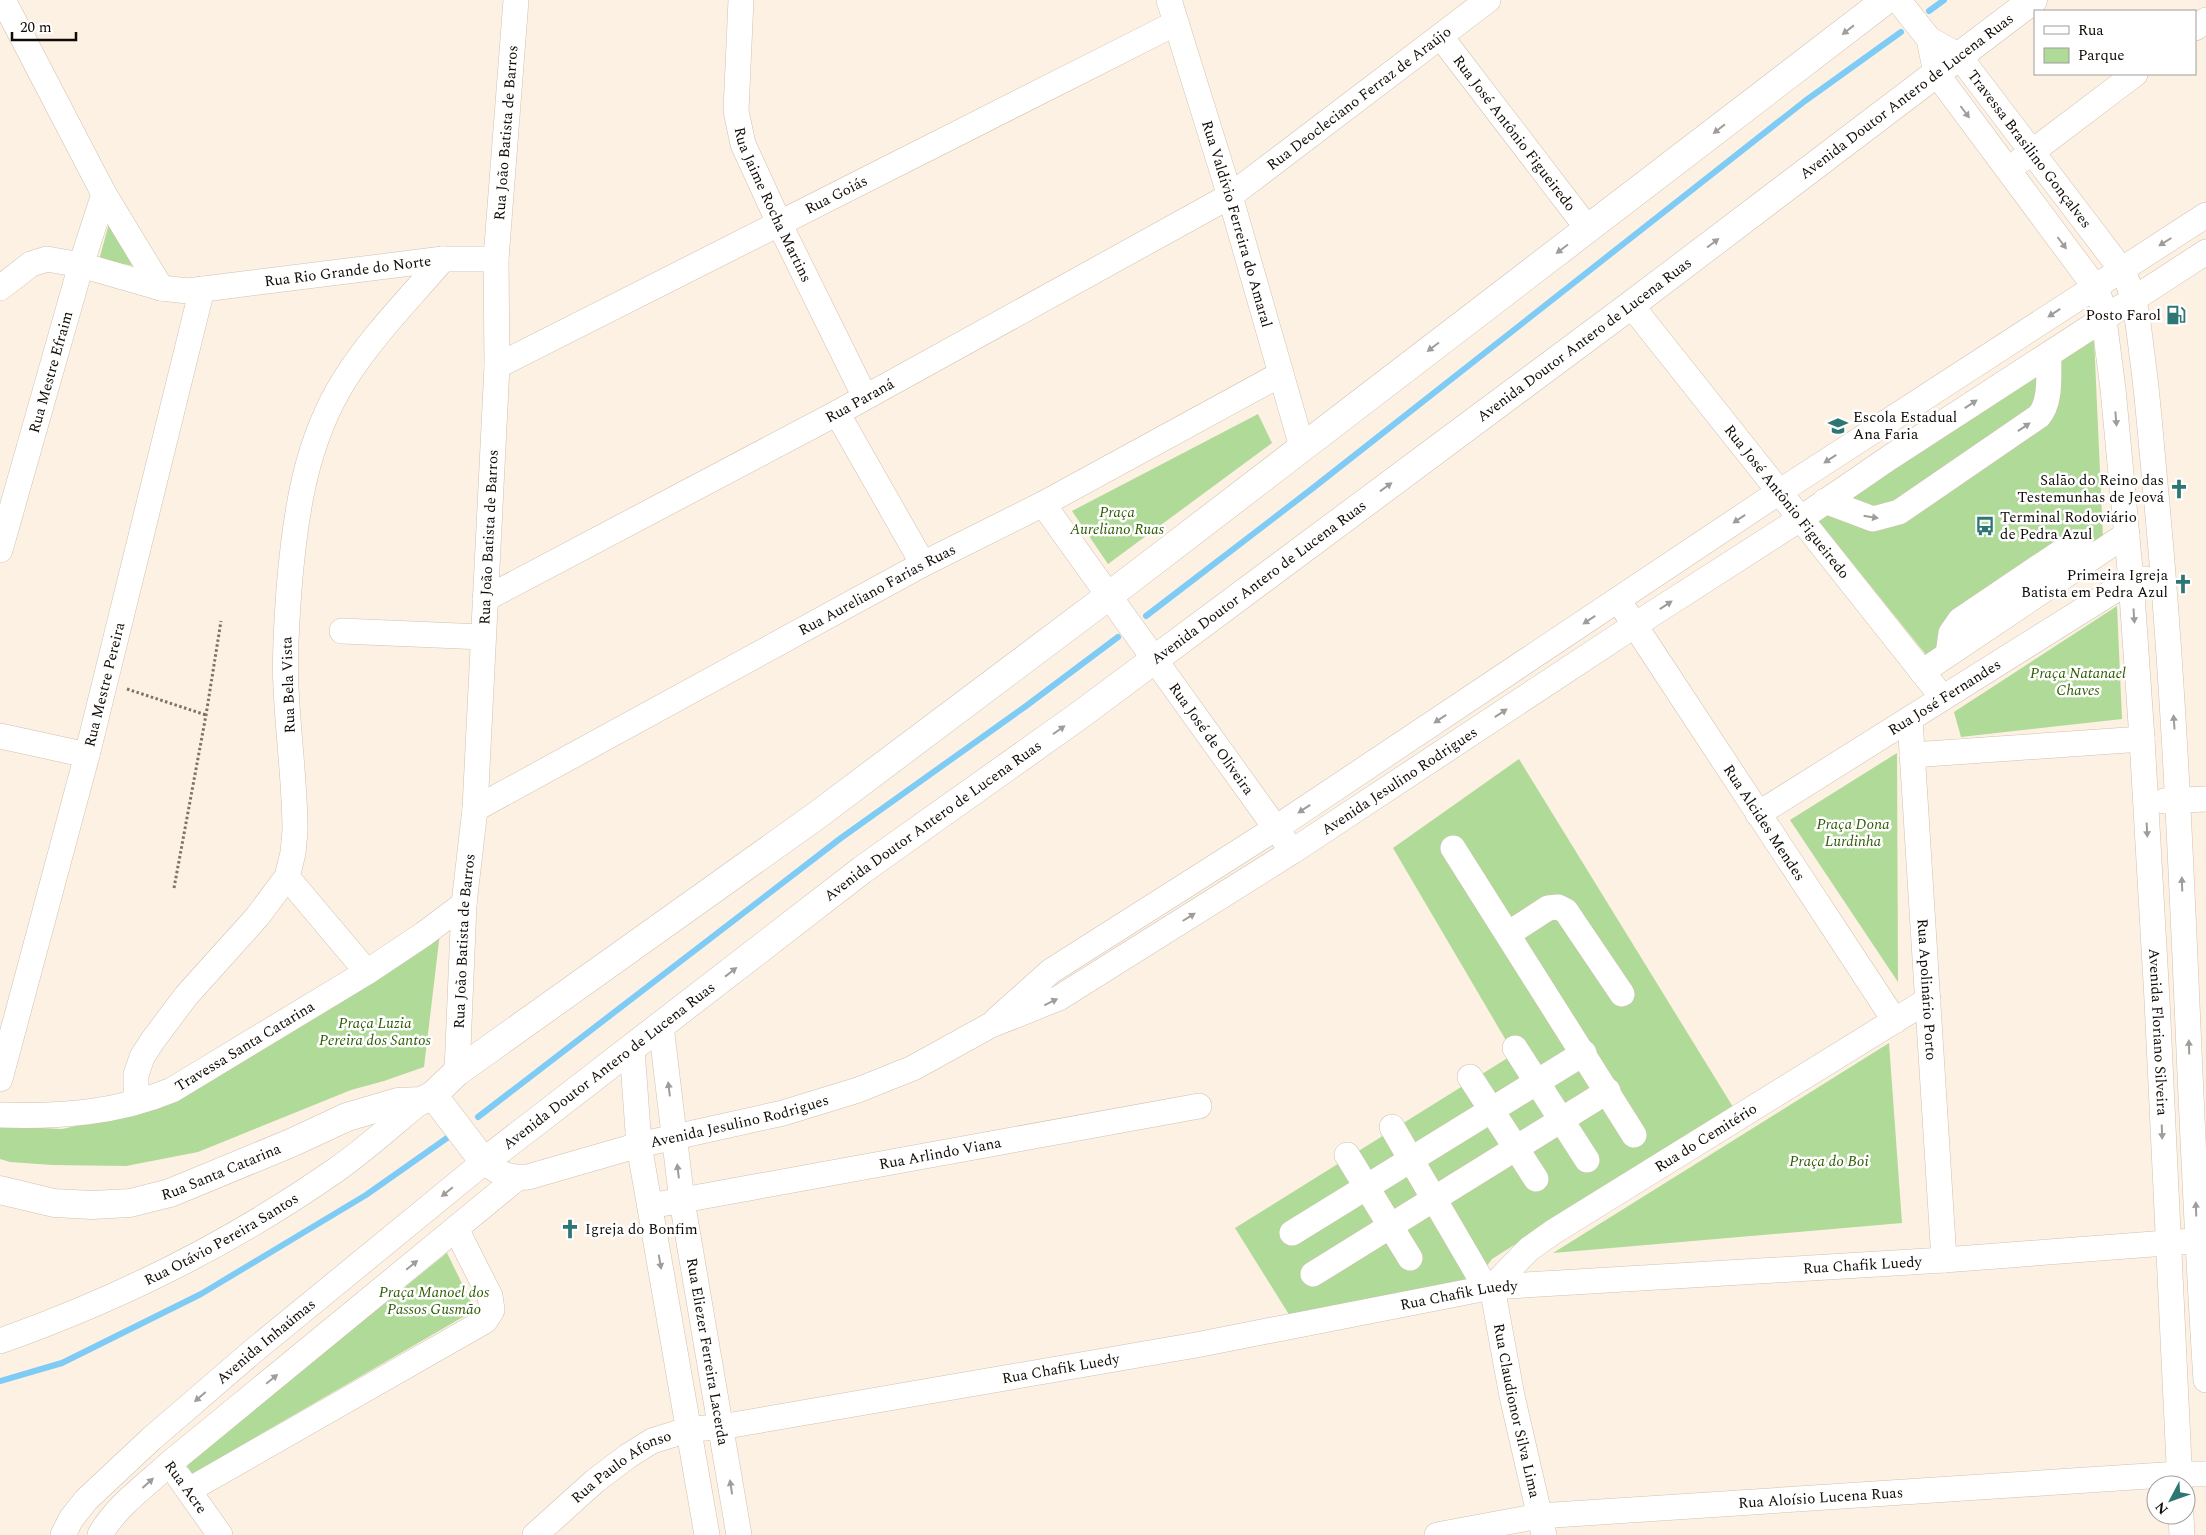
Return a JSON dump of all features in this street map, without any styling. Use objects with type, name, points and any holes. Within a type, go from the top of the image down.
[{"type":"main road","points":[[484,1162],[427,1098],[457,1072],[816,816],[1110,595],[1886,0]]},
{"type":"main road","name":"Avenida Doutor Antero de Lucena Ruas","points":[[484,1162],[862,870],[1080,715],[1631,305],[2033,0]]},
{"type":"main road","name":"Rua Santa Catarina","points":[[0,1190],[54,1203],[130,1203],[170,1193],[291,1144],[347,1117],[398,1102],[427,1098]]},
{"type":"street","name":"Rua João Batista de Barros","points":[[457,1072],[464,904],[475,809],[497,366],[496,259],[516,0]]},
{"type":"street","name":"Rua Jaime Rocha Martins","points":[[741,0],[736,111],[743,144],[780,225],[865,397]]},
{"type":"street","name":"Rua Deocleciano Ferraz de Araújo","points":[[1230,196],[1488,0]]},
{"type":"street","name":"Travessa Brasilino Gonçalves","points":[[1898,0],[1929,39],[1959,56],[2121,269]]},
{"type":"street","name":"Rua Goiás","points":[[497,366],[780,225],[1173,7]]},
{"type":"street","name":"Rua Valdívio Ferreira do Amaral","points":[[1173,7],[1230,196],[1302,447]]},
{"type":"street","points":[[5,16],[104,194],[161,288]]},
{"type":"street","name":"Rua José Antônio Figueiredo","points":[[1441,37],[1588,229]]},
{"type":"street","name":"Travessa Brasilino Gonçalves","points":[[1929,39],[1936,73],[2095,287]]},
{"type":"street","points":[[2008,170],[2134,75]]},
{"type":"street","name":"Rua Mestre Efraim","points":[[0,550],[81,265],[104,194]]},
{"type":"street","name":"Rua Paraná","points":[[485,599],[837,413],[1230,196]]},
{"type":"street","points":[[1779,492],[2206,215]]},
{"type":"street","points":[[1800,519],[1888,458],[2206,252]]},
{"type":"street","name":"Rua Rio Grande do Norte","points":[[0,288],[31,264],[46,258],[81,265],[174,291],[442,259],[496,259]]},
{"type":"street","name":"Rua Bela Vista","points":[[136,1102],[136,1075],[142,1057],[153,1040],[186,996],[257,917],[287,877],[293,853],[295,830],[286,686],[286,629],[293,533],[299,496],[309,459],[329,408],[344,381],[359,358],[442,259]]},
{"type":"street","name":"Avenida Floriano Silveira","points":[[2121,269],[2129,282],[2134,299],[2146,387],[2164,578],[2179,801],[2197,1001],[2201,1241],[2206,1380]]},
{"type":"street","name":"Avenida Floriano Silveira","points":[[2095,287],[2100,296],[2114,389],[2131,580],[2157,1000],[2179,1475]]},
{"type":"street","name":"Rua Mestre Pereira","points":[[0,1079],[105,682],[202,289]]},
{"type":"street","name":"Rua José Antônio Figueiredo","points":[[1631,305],[1943,698]]},
{"type":"street","points":[[1826,501],[1873,519],[1899,512],[2039,416],[2047,400],[2049,354]]},
{"type":"street","name":"Rua Aureliano Farias Ruas","points":[[475,809],[923,564],[1043,504],[1281,374]]},
{"type":"street","points":[[2114,389],[2146,387]]},
{"type":"street","points":[[837,413],[923,564]]},
{"type":"street","name":"Avenida Jesulino Rodrigues","points":[[989,1026],[1022,994],[1051,971],[1276,828],[1779,492]]},
{"type":"street","name":"Rua José de Oliveira","points":[[1043,504],[1292,851]]},
{"type":"street","name":"Avenida Jesulino Rodrigues","points":[[516,1179],[534,1176],[639,1145],[782,1113],[858,1090],[913,1068],[989,1026],[1059,998],[1292,851],[1635,625],[1800,519]]},
{"type":"street","points":[[1922,672],[1948,654],[1951,633],[1960,620],[2034,570],[2073,546],[2094,556],[2127,534]]},
{"type":"street","points":[[2131,580],[2164,578]]},
{"type":"street","name":"Rua José Fernandes","points":[[1758,814],[2131,580]]},
{"type":"street","name":"Rua Alcides Mendes","points":[[1618,601],[1895,1021]]},
{"type":"street","points":[[342,631],[483,637]]},
{"type":"street","name":"Rua Apolinário Porto","points":[[1910,719],[1944,1260]]},
{"type":"street","points":[[0,736],[86,755]]},
{"type":"street","points":[[1912,755],[2142,739]]},
{"type":"street","points":[[2145,802],[2206,800]]},
{"type":"street","points":[[1453,848],[1634,1135]]},
{"type":"street","points":[[287,877],[367,972]]},
{"type":"street","name":"Travessa Santa Catarina","points":[[0,1114],[74,1115],[109,1110],[163,1094],[192,1079],[367,972],[424,934],[464,904]]},
{"type":"street","points":[[1508,934],[1548,908],[1558,907],[1566,911],[1622,994]]},
{"type":"street","name":"Rua do Cemitério","points":[[1489,1287],[1529,1249],[1554,1232],[1928,1000]]},
{"type":"street","points":[[2157,1000],[2197,1001]]},
{"type":"street","name":"Rua Eliezer Ferreira Lacerda","points":[[661,1026],[682,1201],[739,1535]]},
{"type":"street","points":[[1515,1048],[1586,1160]]},
{"type":"street","name":"Rua Eliezer Ferreira Lacerda","points":[[632,1049],[639,1145],[707,1535]]},
{"type":"street","points":[[1292,1233],[1584,1053]]},
{"type":"street","points":[[1470,1077],[1536,1179]]},
{"type":"street","points":[[1314,1274],[1608,1091]]},
{"type":"street","name":"Rua Otávio Pereira Santos","points":[[0,1341],[51,1323],[131,1289],[207,1250],[336,1170],[427,1098]]},
{"type":"street","name":"Rua Arlindo Viana","points":[[650,1206],[1199,1106]]},
{"type":"street","name":"Rua Claudionor Silva Lima","points":[[1392,1127],[1489,1287],[1542,1525]]},
{"type":"street","points":[[1347,1155],[1410,1258]]},
{"type":"street","points":[[100,1535],[104,1527],[127,1502],[169,1464],[516,1179],[496,1171],[484,1162]]},
{"type":"street","name":"Avenida Inhaúmas","points":[[63,1535],[71,1519],[86,1500],[150,1439],[259,1346],[484,1162]]},
{"type":"street","points":[[188,1490],[485,1321],[492,1310],[490,1296],[456,1229]]},
{"type":"street","name":"Rua Chafik Luedy","points":[[721,1426],[1196,1345],[1489,1287],[1944,1260],[2167,1242],[2201,1241]]},
{"type":"street","name":"Rua Paulo Afonso","points":[[536,1535],[595,1482],[628,1456],[652,1441],[690,1430],[721,1426]]},
{"type":"street","name":"Rua Acre","points":[[150,1439],[220,1535]]},
{"type":"street","name":"Rua Aloísio Lucena Ruas","points":[[1438,1535],[1542,1525],[2146,1481]]},
{"type":"path","points":[[174,888],[206,715],[221,620]]},
{"type":"path","points":[[105,682],[206,715]]},
{"type":"green space","points":[[110,220],[136,266],[99,260]]},
{"type":"green space","name":"Praça Natanael Chaves","points":[[2094,338],[2104,561],[1940,672],[1816,518]]},
{"type":"green space","name":"Praça Aureliano Ruas","points":[[1258,414],[1272,443],[1108,564],[1072,511]]},
{"type":"green space","name":"Praça Natanael Chaves","points":[[2117,606],[2122,719],[1961,737],[1954,712]]},
{"type":"green space","name":"Praça Dona Lurdinha","points":[[1897,753],[1898,982],[1790,820]]},
{"type":"green space","points":[[1519,759],[1733,1107],[1492,1259],[1469,1290],[1293,1321],[1235,1228],[1514,1054],[1393,848]]},
{"type":"green space","name":"Praça Luzia Pereira dos Santos","points":[[440,933],[424,1067],[351,1090],[198,1152],[126,1166],[52,1165],[10,1162],[0,1159],[0,1126],[62,1129],[122,1116]]},
{"type":"green space","name":"Praça do Boi","points":[[1889,1043],[1902,1223],[1553,1253]]},
{"type":"green space","name":"Praça Manoel dos Passos Gusmão","points":[[447,1253],[475,1310],[192,1474],[186,1464]]},
{"type":"waterway","points":[[1929,11],[1944,0]]},
{"type":"waterway","points":[[1146,616],[1313,488],[1805,101],[1901,32]]},
{"type":"waterway","points":[[478,1117],[841,838],[1026,706],[1118,637]]},
{"type":"waterway","points":[[0,1381],[62,1363],[201,1294],[366,1195],[447,1138]]},
{"type":"place","name":"Posto Farol","points":[[2176,315]]},
{"type":"place","name":"Escola Estadual Ana Faria","points":[[1838,426]]},
{"type":"place","name":"Salão do Reino das Testemunhas de Jeová","points":[[2179,489]]},
{"type":"place","name":"Terminal Rodoviário de Pedra Azul","points":[[1985,526]]},
{"type":"place","name":"Primeira Igreja Batista em Pedra Azul","points":[[2183,584]]},
{"type":"place","name":"Igreja do Bonfim","points":[[570,1229]]}]
